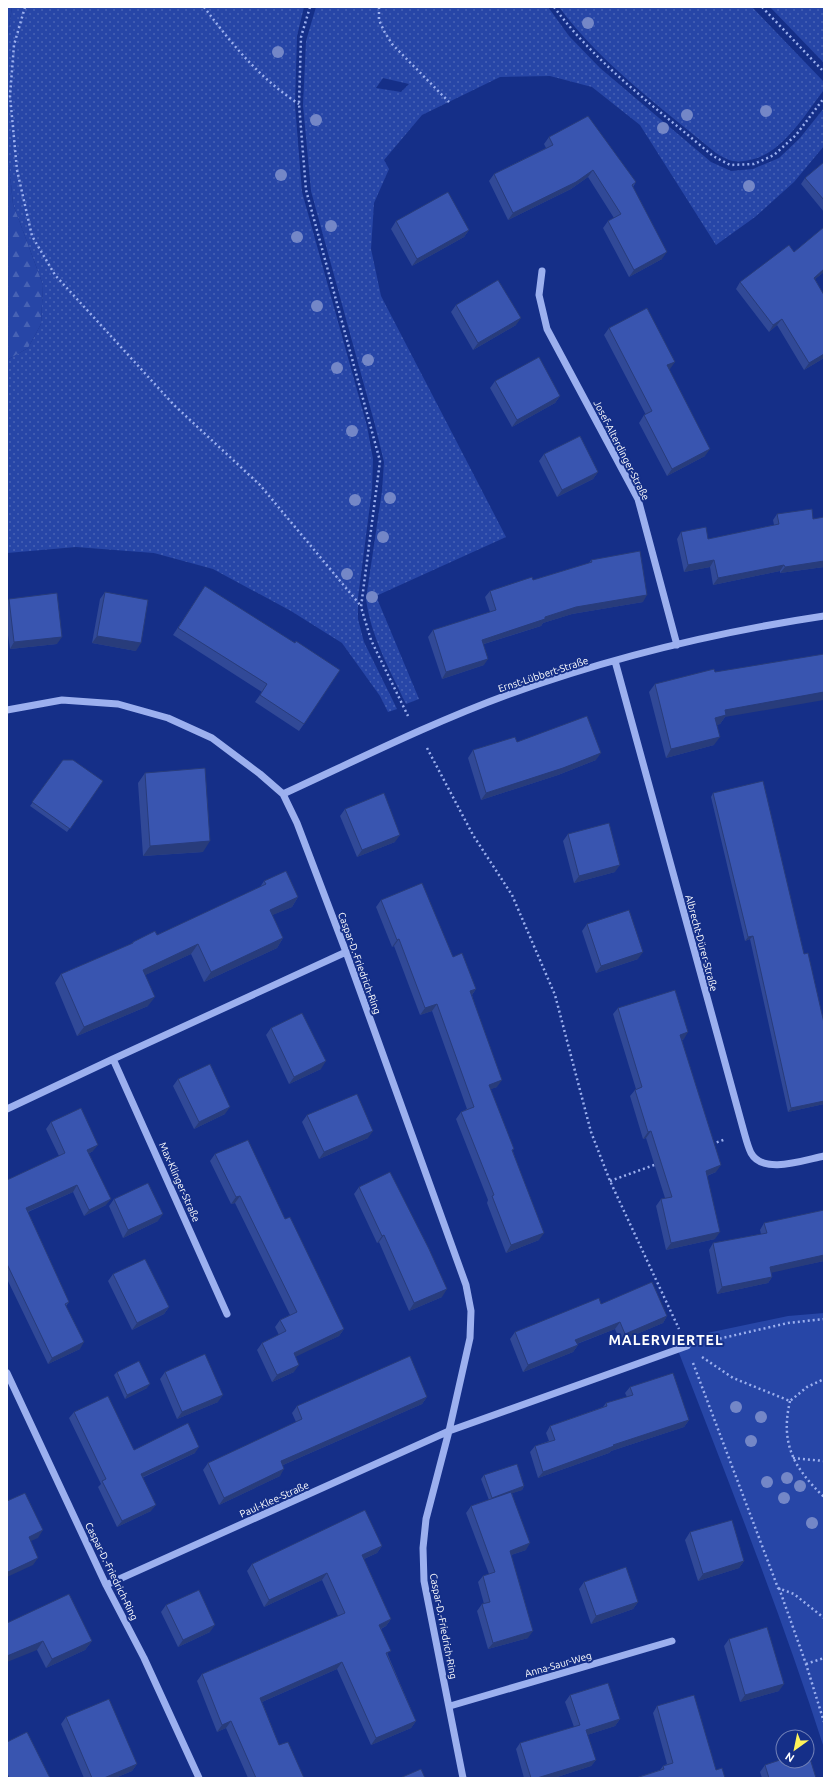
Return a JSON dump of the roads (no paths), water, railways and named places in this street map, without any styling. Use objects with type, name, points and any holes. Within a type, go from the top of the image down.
[{"type":"street","name":"Josef-Alterdinger-Straße","points":[[542,271],[540,295],[547,329],[638,499],[677,645]]},
{"type":"street","name":"Ernst-Lübbert-Straße","points":[[283,794],[417,732],[507,695],[615,661],[677,645],[767,625],[824,616]]},
{"type":"street","name":"Albrecht-Dürer-Straße","points":[[615,661],[751,1154],[759,1163],[772,1166],[824,1156]]},
{"type":"street","name":"Caspar-D.-Friedrich-Ring","points":[[7,710],[62,700],[118,704],[168,718],[212,738],[260,774],[283,794],[297,822],[346,952],[466,1285],[471,1311],[470,1338],[449,1431],[426,1519],[422,1548],[424,1581],[450,1706],[463,1778]]},
{"type":"street","points":[[7,1109],[346,952]]},
{"type":"street","name":"Max-Klinger-Straße","points":[[113,1059],[228,1314]]},
{"type":"street","points":[[449,1431],[687,1346]]},
{"type":"street","name":"Caspar-D.-Friedrich-Ring","points":[[7,1373],[106,1586],[144,1658],[199,1778]]},
{"type":"street","name":"Paul-Klee-Straße","points":[[106,1586],[449,1431]]},
{"type":"street","name":"Anna-Saur-Weg","points":[[450,1706],[672,1641]]},
{"type":"district","name":"MALERVIERTEL","points":[[666,1340]]}]
